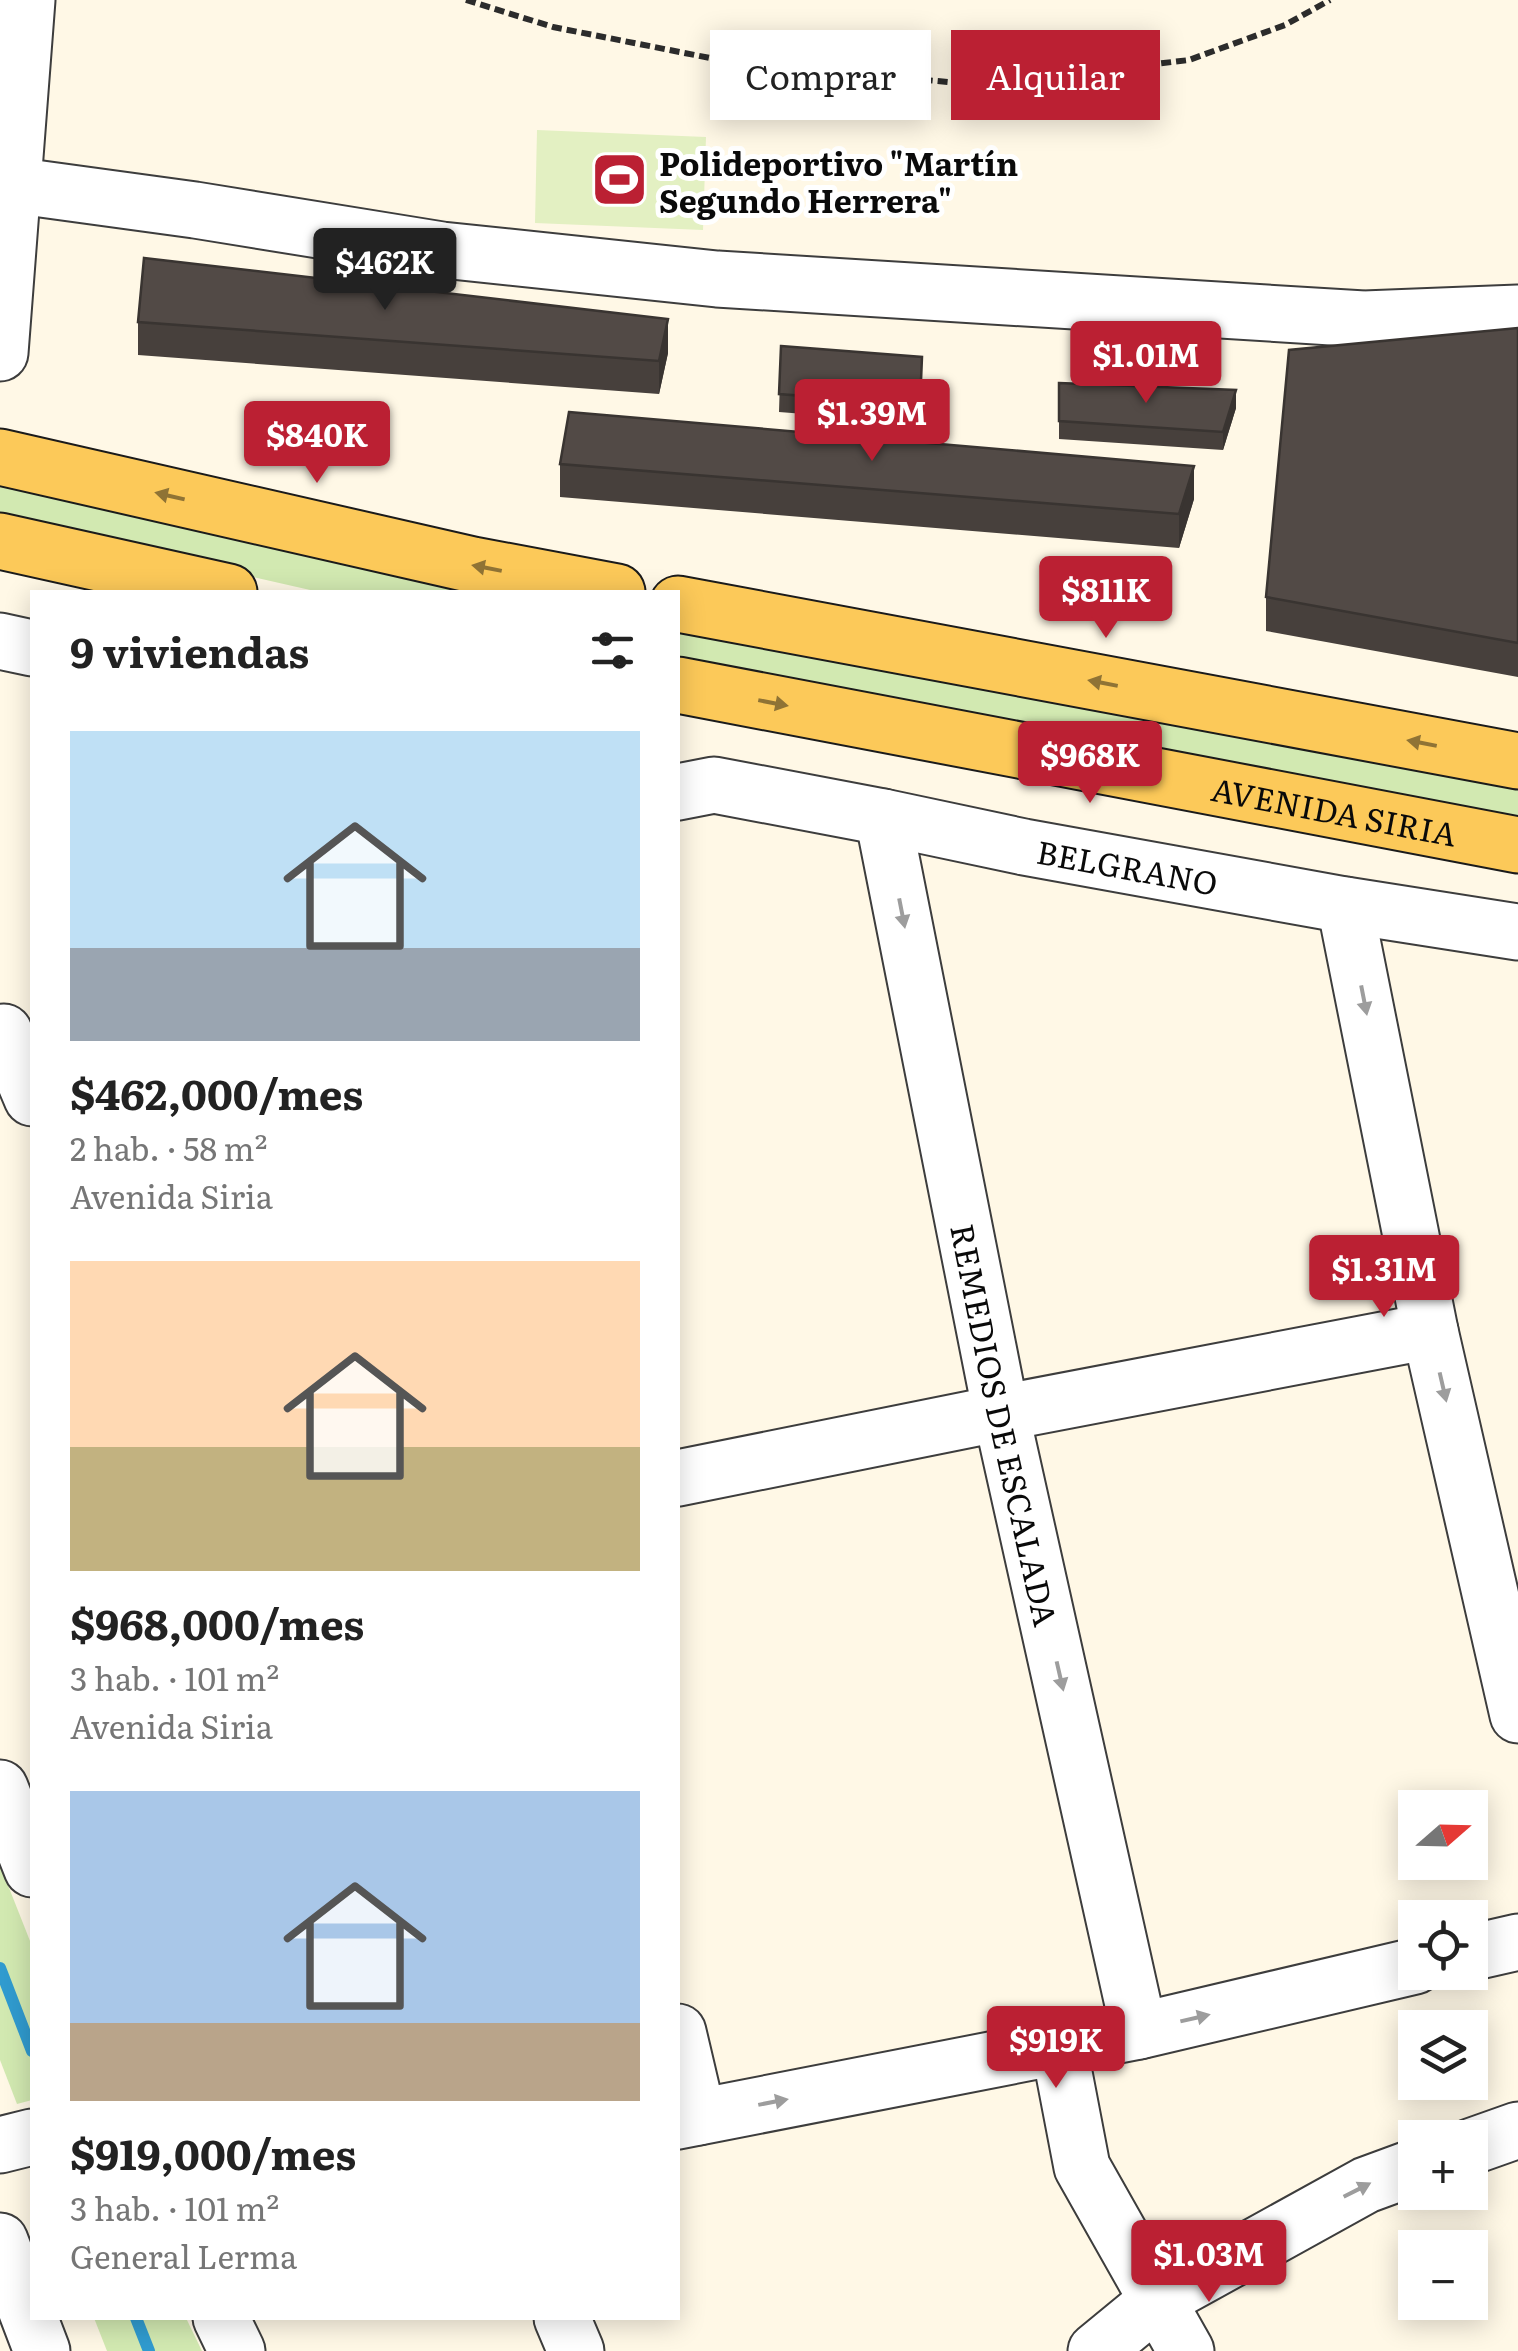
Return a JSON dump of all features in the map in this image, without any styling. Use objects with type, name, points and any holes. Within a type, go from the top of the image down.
[{"type":"main road","points":[[0,457],[473,566],[606,590]]},
{"type":"main road","points":[[0,541],[220,590]]},
{"type":"main road","points":[[680,604],[1518,761]]},
{"type":"main road","name":"AVENIDA SIRIA","points":[[680,684],[1518,845]]},
{"type":"street","points":[[0,353],[27,0]]},
{"type":"street","points":[[12,186],[195,210],[442,250],[717,279],[1364,318],[1518,313]]},
{"type":"street","points":[[0,641],[30,648]]},
{"type":"street","name":"BELGRANO","points":[[690,785],[1518,932]]},
{"type":"street","name":"REMEDIOS DE ESCALADA","points":[[882,817],[1001,1413],[1139,2031]]},
{"type":"street","points":[[1346,904],[1430,1331],[1518,1714]]},
{"type":"street","points":[[12,1025],[30,1091]]},
{"type":"street","points":[[680,1478],[1430,1331]]},
{"type":"street","points":[[0,1788],[30,1864]]},
{"type":"street","points":[[1488,1949],[1518,1942]]},
{"type":"street","points":[[680,2049],[688,2119],[1139,2031],[1398,1970]]},
{"type":"street","points":[[1058,2047],[1082,2167],[1186,2351]]},
{"type":"street","points":[[1488,2141],[1518,2130]]},
{"type":"street","points":[[0,2146],[30,2138]]},
{"type":"street","points":[[1096,2351],[1158,2300],[1366,2185],[1398,2173]]},
{"type":"street","points":[[0,2241],[30,2320]]},
{"type":"street","points":[[30,2320],[42,2351]]},
{"type":"street","points":[[222,2320],[237,2351]]},
{"type":"street","points":[[563,2320],[576,2351]]},
{"type":"path","points":[[466,0],[554,28],[726,61],[979,85],[1189,60],[1285,24],[1330,0]]},
{"type":"green space","name":"Polideportivo \"Martín Segundo Herrera\"","points":[[537,130],[706,137],[703,230],[535,223]]},
{"type":"green space","points":[[0,482],[502,590],[310,590],[0,519]]},
{"type":"green space","points":[[680,624],[1518,784],[1518,825],[680,665]]},
{"type":"green space","points":[[0,1865],[30,1941],[30,2101],[17,2104],[0,2060]]},
{"type":"green space","points":[[95,2320],[187,2320],[202,2351],[107,2351]]},
{"type":"building","points":[[144,258],[668,319],[659,361],[138,322]]},
{"type":"building","points":[[1518,328],[1518,643],[1266,597],[1289,350]]},
{"type":"building","points":[[781,346],[922,357],[920,405],[779,394]]},
{"type":"building","points":[[1059,383],[1236,390],[1223,432],[1059,421]]},
{"type":"building","points":[[569,412],[1194,466],[1179,514],[560,464]]},
{"type":"waterway","points":[[0,1968],[30,2046]]},
{"type":"waterway","points":[[137,2320],[149,2351]]},
{"type":"place","name":"Polideportivo \"Martín Segundo Herrera\"","points":[[620,180]]}]
